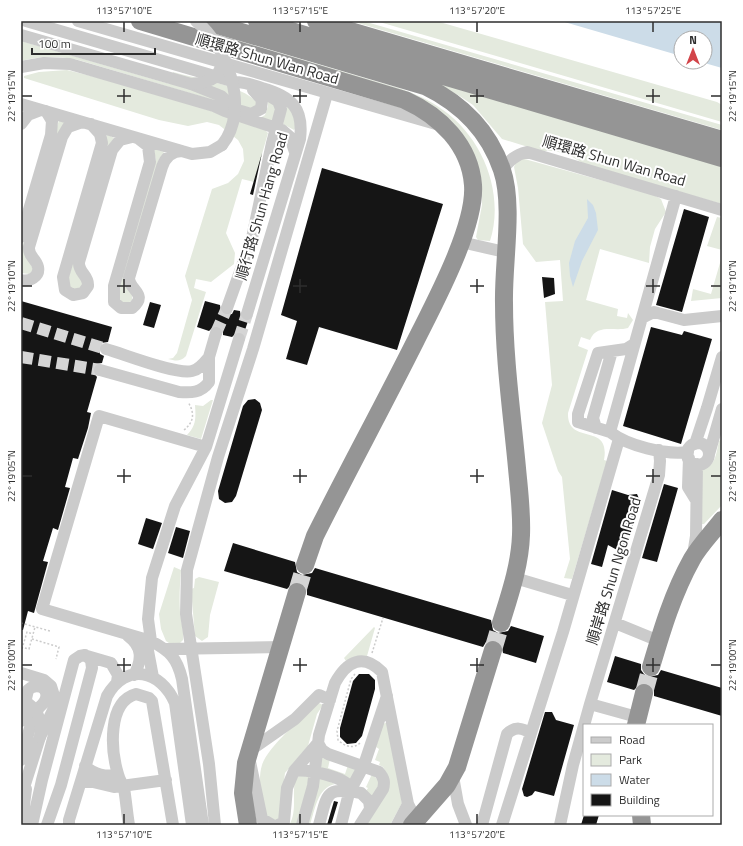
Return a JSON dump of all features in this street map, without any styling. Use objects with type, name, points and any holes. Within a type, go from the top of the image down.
[{"type":"highway","points":[[140,21],[389,94],[424,110],[447,128],[463,150],[472,175],[472,206],[461,242],[435,302],[315,536],[305,565]]},
{"type":"highway","points":[[204,21],[417,84],[440,94],[466,112],[478,124],[493,150],[502,170],[507,192],[504,325],[521,520],[520,550],[515,578],[501,623]]},
{"type":"highway","points":[[256,21],[722,158]]},
{"type":"highway","points":[[316,21],[722,140]]},
{"type":"highway","points":[[651,667],[674,597],[692,558],[722,520]]},
{"type":"highway","points":[[248,825],[243,782],[248,752],[297,592]]},
{"type":"highway","points":[[414,823],[450,780],[465,743],[493,650]]},
{"type":"highway","points":[[636,721],[644,693]]},
{"type":"street","name":"順行路 Shun Hang Road","points":[[26,21],[235,82],[244,82],[282,95],[294,105],[300,116],[301,128],[247,314]]},
{"type":"street","name":"順環路 Shun Wan Road","points":[[78,21],[327,94],[335,94],[447,128]]},
{"type":"street","points":[[21,104],[192,154],[205,154],[215,150],[222,145],[230,132],[234,108],[231,77],[224,56],[213,38],[196,21]]},
{"type":"street","points":[[21,35],[191,84],[221,96],[234,108]]},
{"type":"street","points":[[191,84],[206,82],[214,79],[220,72],[224,56]]},
{"type":"street","points":[[21,67],[44,63],[70,64],[214,106],[255,113],[261,109],[263,103],[253,90]]},
{"type":"street","points":[[227,308],[250,243],[276,128],[282,109],[280,105],[269,95],[241,87],[235,82]]},
{"type":"street","points":[[215,825],[209,764],[186,607],[187,570],[220,451],[255,342],[327,94]]},
{"type":"street","points":[[214,106],[286,132],[290,137],[295,152]]},
{"type":"street","points":[[21,124],[28,115],[44,110]]},
{"type":"street","points":[[21,237],[51,135],[52,117],[44,110]]},
{"type":"street","points":[[21,280],[32,279],[36,276],[38,270],[38,264],[30,256],[29,247],[62,137],[70,125],[87,123],[100,134],[102,143],[63,277],[65,290],[73,295],[83,293],[88,286],[87,278],[80,270],[79,262],[112,150],[120,140],[136,138],[148,146],[150,162],[114,286],[114,302],[121,308],[132,308],[138,299],[138,292],[129,282],[129,278],[163,163],[174,153],[182,151]]},
{"type":"street","name":"順環路 Shun Wan Road","points":[[502,170],[511,159],[518,154],[527,152],[722,210]]},
{"type":"street","points":[[253,295],[253,261],[250,243],[283,193]]},
{"type":"street","points":[[502,825],[563,632],[614,436],[634,344],[676,196]]},
{"type":"street","points":[[461,242],[505,252]]},
{"type":"street","points":[[642,318],[654,312],[684,320],[722,316]]},
{"type":"street","points":[[100,370],[179,392],[190,393],[205,387],[209,382],[209,357],[216,333]]},
{"type":"street","points":[[153,677],[148,641],[148,618],[152,578],[175,506],[205,446],[239,340]]},
{"type":"street","points":[[634,344],[626,349],[612,351],[593,418],[596,428],[614,436],[659,450],[691,455],[706,461],[722,409]]},
{"type":"street","points":[[106,349],[182,371],[193,371],[201,367],[209,357]]},
{"type":"street","points":[[692,558],[696,536],[696,500],[691,455],[708,408],[722,358]]},
{"type":"street","points":[[708,408],[715,435]]},
{"type":"street","points":[[220,451],[99,416],[42,609],[148,641],[166,649],[280,647]]},
{"type":"street","points":[[659,475],[671,460],[691,455],[705,445],[709,454]]},
{"type":"street","name":"順岸路 Shun Ngon Road","points":[[584,724],[659,475],[659,450]]},
{"type":"street","points":[[515,578],[572,595]]},
{"type":"street","points":[[615,623],[659,640]]},
{"type":"street","points":[[128,636],[137,644],[140,652],[140,662],[134,675]]},
{"type":"street","points":[[166,649],[177,664],[182,679],[203,825]]},
{"type":"street","points":[[32,825],[42,780],[74,660],[80,656],[87,656],[112,664],[118,675],[117,682]]},
{"type":"street","points":[[47,825],[61,785],[93,665],[87,656]]},
{"type":"street","points":[[302,825],[313,786],[318,743],[335,683],[344,669],[355,662],[370,662],[382,672],[408,804],[414,823]]},
{"type":"street","points":[[21,673],[44,680],[51,686],[55,694],[54,708],[25,764],[25,825]]},
{"type":"street","points":[[69,823],[104,702],[110,690],[117,682],[134,675],[153,677],[167,689],[175,703],[192,825]]},
{"type":"street","points":[[21,722],[28,690],[35,686],[41,686],[46,692],[46,698],[34,715],[25,764],[21,797]]},
{"type":"street","points":[[66,693],[84,699]]},
{"type":"street","points":[[129,825],[123,786],[118,774],[112,738],[120,707],[124,700],[136,694],[149,698],[152,702],[161,764],[166,780],[173,825]]},
{"type":"street","points":[[341,825],[350,791],[364,765],[387,694]]},
{"type":"street","points":[[272,825],[262,820],[248,752],[295,719],[319,696],[330,700]]},
{"type":"street","points":[[21,700],[28,703],[37,712],[40,722],[40,737]]},
{"type":"street","points":[[590,704],[636,721]]},
{"type":"street","points":[[482,825],[507,734],[515,728],[520,728],[531,733]]},
{"type":"street","name":"順岸路 Shun Ngon Road","points":[[560,825],[573,765],[583,729]]},
{"type":"street","points":[[318,743],[322,750],[328,754],[364,765],[379,772],[385,783],[383,789],[360,825]]},
{"type":"street","points":[[278,825],[284,822],[287,788],[294,771],[318,743]]},
{"type":"street","points":[[85,766],[89,770],[107,776],[118,774]]},
{"type":"street","points":[[294,771],[302,770],[314,772],[344,781],[350,791]]},
{"type":"street","points":[[42,780],[61,785]]},
{"type":"street","points":[[81,782],[93,782],[114,787],[166,780]]},
{"type":"street","points":[[450,780],[451,805],[458,825]]},
{"type":"street","points":[[450,780],[466,825]]},
{"type":"street","points":[[319,825],[329,795],[335,791],[343,790],[361,793],[369,801],[370,808]]},
{"type":"street","points":[[397,825],[408,804]]},
{"type":"street","points":[[336,825],[345,811]]},
{"type":"path","points":[[171,436],[186,429],[192,419],[192,409],[189,403],[179,392]]},
{"type":"path","points":[[369,750],[364,748],[365,738],[358,745],[351,747],[342,744],[338,740],[337,731],[351,680],[358,670],[367,671],[383,618]]},
{"type":"path","points":[[21,623],[50,631]]},
{"type":"path","points":[[33,634],[27,632],[21,648],[29,649],[35,627]]},
{"type":"path","points":[[32,639],[59,647],[56,659]]},
{"type":"green space","points":[[351,21],[363,21],[722,125],[722,130]]},
{"type":"green space","points":[[376,21],[436,21],[717,102],[722,105],[722,122]]},
{"type":"green space","points":[[225,37],[399,88],[428,100],[438,106],[457,122],[469,136],[479,151],[487,168],[495,205],[494,223],[490,241],[478,240],[476,237],[482,205],[481,183],[460,133],[225,40]]},
{"type":"green space","points":[[21,41],[170,84],[173,72],[220,84],[244,93],[253,98],[258,105],[247,110],[75,59],[48,57],[21,61]]},
{"type":"green space","points":[[67,70],[192,105],[241,121],[265,130],[268,133],[254,182],[242,179],[226,233],[235,253],[234,264],[211,282],[196,279],[194,288],[206,292],[186,356],[180,360],[176,361],[168,359],[173,358],[177,353],[192,300],[185,276],[212,189],[228,183],[238,174],[244,161],[243,149],[238,140],[219,125],[207,122],[188,126],[159,120],[24,78],[24,76],[39,72]]},
{"type":"green space","points":[[436,80],[722,163],[722,204],[586,165],[569,155],[555,151],[541,151],[502,139],[473,105],[458,95],[435,84]]},
{"type":"green space","points":[[267,98],[277,108],[274,121],[260,118],[265,115],[268,106]]},
{"type":"green space","points":[[287,105],[294,115],[297,127],[294,130],[283,124]]},
{"type":"green space","points":[[59,120],[65,122],[25,248],[33,270],[29,274],[21,273],[21,251]]},
{"type":"green space","points":[[107,134],[114,138],[109,145],[74,265],[83,282],[81,288],[76,290],[70,287],[68,280]]},
{"type":"green space","points":[[155,149],[164,152],[158,161],[124,277],[124,284],[132,295],[132,300],[127,304],[120,301],[118,292],[156,161]]},
{"type":"green space","points":[[521,158],[654,195],[661,199],[666,212],[655,229],[650,247],[649,263],[600,249],[586,300],[618,309],[617,316],[627,318],[628,313],[633,320],[628,328],[602,330],[593,335],[590,340],[581,337],[578,346],[588,350],[568,413],[570,423],[574,429],[581,433],[595,437],[601,441],[604,448],[604,460],[607,461],[572,579],[564,578],[570,559],[562,477],[558,471],[542,423],[552,385],[545,302],[563,301],[560,260],[536,262],[523,244],[518,188],[514,167],[517,160]]},
{"type":"green space","points":[[717,217],[722,218],[722,250],[707,246]]},
{"type":"green space","points":[[722,256],[722,298],[691,301],[693,289],[711,294]]},
{"type":"green space","points":[[213,400],[201,439],[187,435],[195,422],[195,405],[203,406]]},
{"type":"green space","points":[[722,439],[722,505],[704,524],[702,524],[700,470],[712,463],[716,455],[719,441]]},
{"type":"green space","points":[[174,567],[181,570],[180,612],[183,640],[179,644],[169,643],[166,641],[161,629],[159,614]]},
{"type":"green space","points":[[199,577],[219,582],[210,615],[208,637],[202,641],[195,636],[191,589],[194,588],[195,579]]},
{"type":"green space","points":[[374,627],[375,628],[367,656],[357,656],[346,661],[344,658]]},
{"type":"green space","points":[[319,703],[323,705],[317,714],[308,746],[285,773],[279,821],[268,820],[260,785],[262,765],[265,758],[286,733],[315,704]]},
{"type":"green space","points":[[389,723],[402,803],[390,825],[364,825],[388,776],[383,767],[379,765],[380,762],[375,760],[379,749],[376,747],[382,725]]},
{"type":"green space","points":[[321,757],[330,759],[328,768],[345,774],[348,765],[358,768],[351,780],[319,769]]},
{"type":"green space","points":[[310,774],[298,825],[289,825],[292,820],[294,808],[294,789],[296,777]]},
{"type":"green space","points":[[372,774],[380,782],[372,798],[366,791],[368,788],[366,787]]},
{"type":"green space","points":[[318,776],[335,784],[329,786],[320,795],[315,806],[310,825],[307,825]]},
{"type":"water","points":[[561,21],[722,21],[722,68],[713,65],[713,30],[673,30],[673,54]]},
{"type":"water","points":[[587,199],[593,205],[596,213],[598,230],[582,261],[573,287],[569,263],[575,241],[588,218]]},
{"type":"building","points":[[262,153],[253,195],[250,194]]},
{"type":"building","points":[[322,168],[443,204],[397,350],[319,327],[307,365],[286,359],[297,321],[281,315]]},
{"type":"building","points":[[684,209],[709,217],[682,312],[656,305]]},
{"type":"building","points":[[542,277],[554,278],[555,294],[544,298]]},
{"type":"building","points":[[21,301],[112,327],[108,342],[101,343],[99,347],[100,354],[104,356],[102,363],[95,364],[93,368],[93,372],[97,377],[87,412],[91,413],[88,428],[78,459],[73,458],[65,487],[70,488],[58,530],[53,528],[43,561],[48,562],[34,613],[28,611],[23,630],[21,630]]},
{"type":"building","points":[[205,301],[220,305],[221,313],[225,315],[232,314],[234,310],[240,311],[241,319],[248,321],[244,333],[237,332],[232,337],[223,335],[223,331],[218,326],[214,326],[209,331],[197,327]]},
{"type":"building","points":[[150,302],[161,305],[154,328],[143,325]]},
{"type":"building","points":[[651,327],[682,335],[684,331],[712,339],[681,444],[623,426]]},
{"type":"building","points":[[255,399],[260,403],[262,410],[236,496],[232,502],[225,503],[219,499],[218,491],[243,406],[248,400]]},
{"type":"building","points":[[664,484],[678,488],[657,562],[642,558]]},
{"type":"building","points":[[612,490],[628,495],[637,494],[640,501],[626,549],[619,551],[608,545],[602,567],[591,564]]},
{"type":"building","points":[[146,518],[162,523],[153,549],[138,544]]},
{"type":"building","points":[[176,527],[190,531],[183,558],[168,553]]},
{"type":"building","points":[[233,543],[295,562],[297,572],[302,575],[312,573],[315,568],[491,620],[493,630],[498,633],[508,631],[511,626],[544,636],[536,663],[503,653],[501,643],[496,640],[486,642],[483,647],[307,595],[307,589],[300,582],[294,582],[287,589],[224,571]]},
{"type":"building","points":[[615,656],[641,664],[641,670],[648,677],[658,675],[661,670],[722,688],[722,716],[654,696],[654,690],[647,683],[641,683],[634,690],[607,682]]},
{"type":"building","points":[[359,674],[369,674],[375,680],[375,689],[362,736],[356,743],[347,744],[340,737],[340,728],[353,681]]},
{"type":"building","points":[[545,712],[552,712],[556,720],[574,725],[554,796],[535,791],[532,795],[527,797],[524,796],[522,789]]},
{"type":"building","points":[[334,801],[338,802],[331,825],[327,825]]},
{"type":"building","points":[[584,816],[599,816],[596,825],[581,825]]},
{"type":"tunnel","points":[[216,333],[227,308]]},
{"type":"tunnel","points":[[239,339],[247,314]]},
{"type":"tunnel","points":[[21,323],[106,349]]},
{"type":"tunnel","points":[[21,357],[100,370]]},
{"type":"tunnel","points":[[297,592],[305,565]]},
{"type":"tunnel","points":[[493,650],[501,623]]},
{"type":"tunnel","points":[[644,693],[651,667]]}]
